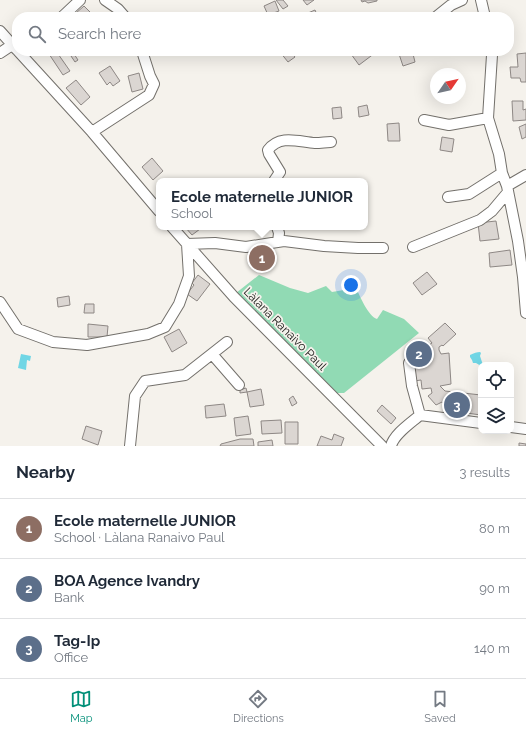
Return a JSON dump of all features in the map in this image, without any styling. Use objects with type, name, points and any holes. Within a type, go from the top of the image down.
[{"type":"street","points":[[67,12],[80,0]]},
{"type":"street","points":[[104,0],[120,12]]},
{"type":"street","points":[[442,12],[451,5],[462,0]]},
{"type":"street","points":[[481,0],[484,12]]},
{"type":"street","points":[[0,32],[12,44]]},
{"type":"street","points":[[0,53],[12,50]]},
{"type":"street","points":[[23,56],[92,132],[156,207]]},
{"type":"street","points":[[92,132],[149,95],[154,84],[144,56]]},
{"type":"street","points":[[492,56],[488,118],[522,241],[526,313]]},
{"type":"street","points":[[424,120],[450,125],[488,118]]},
{"type":"street","points":[[277,178],[280,172],[268,150],[276,142],[298,140],[315,143],[331,142]]},
{"type":"street","points":[[448,197],[468,194],[502,173]]},
{"type":"street","points":[[413,247],[480,220],[492,211],[507,189],[526,175]]},
{"type":"street","name":"Làlana Ranaivo Paul","points":[[175,230],[234,297],[382,446]]},
{"type":"street","points":[[278,230],[278,242]]},
{"type":"street","points":[[0,302],[18,329],[53,342],[87,345],[148,334],[165,327],[179,304],[189,276],[187,244],[215,243],[246,247],[284,241],[324,246],[382,248]]},
{"type":"street","points":[[130,446],[135,396],[145,381],[185,375],[227,342]]},
{"type":"street","points":[[212,354],[239,386]]},
{"type":"street","points":[[409,363],[412,386],[420,415]]},
{"type":"street","points":[[391,446],[392,442],[401,432],[420,415],[478,423]]},
{"type":"street","points":[[514,427],[526,429]]},
{"type":"green space","points":[[259,275],[290,288],[308,293],[326,286],[332,292],[356,288],[370,314],[374,317],[377,319],[383,310],[404,319],[419,333],[344,393],[337,393],[321,382],[236,293]]},
{"type":"water","points":[[481,353],[480,356],[482,362],[478,362],[478,364],[473,363],[470,357],[470,355]]},
{"type":"water","points":[[21,354],[31,356],[30,361],[27,360],[26,370],[18,368]]},
{"type":"building","points":[[276,0],[283,0],[288,6],[283,9]]},
{"type":"building","points":[[303,0],[314,0],[307,5]]},
{"type":"building","points":[[361,0],[377,1],[368,3],[365,1],[362,2]]},
{"type":"building","points":[[275,1],[279,11],[267,12],[264,6]]},
{"type":"building","points":[[84,6],[90,12],[77,12]]},
{"type":"building","points":[[526,53],[526,82],[521,82],[520,78],[511,78],[510,67],[518,67],[517,54]]},
{"type":"building","points":[[50,56],[60,56],[70,71],[63,75]]},
{"type":"building","points":[[71,56],[75,56],[78,60],[75,62]]},
{"type":"building","points":[[283,56],[294,56],[295,57],[288,62]]},
{"type":"building","points":[[352,56],[371,56],[359,65]]},
{"type":"building","points":[[400,56],[414,56],[415,62],[403,66]]},
{"type":"building","points":[[110,66],[120,81],[113,86],[110,82],[107,85],[99,73]]},
{"type":"building","points":[[139,73],[143,89],[132,92],[128,76]]},
{"type":"building","points":[[76,80],[90,97],[81,105],[66,88]]},
{"type":"building","points":[[512,101],[523,101],[523,110],[526,109],[526,120],[513,121]]},
{"type":"building","points":[[367,105],[369,115],[359,117],[358,107]]},
{"type":"building","points":[[341,107],[342,118],[333,119],[332,108]]},
{"type":"building","points":[[399,123],[400,141],[388,141],[387,124]]},
{"type":"building","points":[[526,124],[526,137],[522,139],[519,127]]},
{"type":"building","points":[[442,137],[454,139],[452,152],[440,150]]},
{"type":"building","points":[[152,158],[163,171],[153,180],[142,167]]},
{"type":"building","points":[[496,221],[499,239],[480,241],[478,223]]},
{"type":"building","points":[[188,230],[199,230],[192,235]]},
{"type":"building","points":[[510,250],[512,265],[490,267],[489,253]]},
{"type":"building","points":[[427,272],[437,284],[422,295],[413,283]]},
{"type":"building","points":[[198,275],[210,284],[197,301],[187,294],[194,285],[192,283]]},
{"type":"building","points":[[69,296],[70,305],[58,307],[57,298]]},
{"type":"building","points":[[85,304],[94,304],[94,313],[84,313]]},
{"type":"building","points":[[445,323],[456,334],[443,346],[442,345],[439,347],[441,354],[449,353],[451,384],[440,386],[445,391],[478,395],[478,415],[444,410],[444,404],[442,402],[436,405],[428,396],[432,393],[431,388],[422,389],[421,380],[414,381],[413,366],[420,365],[419,358],[415,358],[416,352],[420,352],[422,345],[429,345],[432,343],[428,338]]},
{"type":"building","points":[[88,324],[108,326],[107,337],[88,337]]},
{"type":"building","points":[[179,329],[187,343],[172,352],[164,337]]},
{"type":"building","points":[[246,388],[247,392],[240,393],[240,390]]},
{"type":"building","points":[[261,389],[264,405],[250,407],[247,392]]},
{"type":"building","points":[[293,396],[297,403],[292,406],[289,399]]},
{"type":"building","points":[[224,404],[226,416],[206,418],[205,406]]},
{"type":"building","points":[[382,405],[396,418],[391,424],[377,411]]},
{"type":"building","points":[[248,416],[251,434],[236,436],[234,418]]},
{"type":"building","points":[[281,420],[282,433],[262,434],[261,421]]},
{"type":"building","points":[[285,422],[298,422],[298,444],[285,444]]},
{"type":"building","points":[[86,426],[102,431],[98,445],[82,439]]},
{"type":"building","points":[[334,434],[344,438],[341,446],[317,446],[321,436],[332,440]]},
{"type":"building","points":[[240,439],[253,439],[254,446],[220,446],[221,444]]},
{"type":"building","points":[[272,440],[273,446],[258,446],[258,442]]},
{"type":"building","points":[[519,443],[526,444],[526,446],[519,446]]},
{"type":"place","name":"Ecole maternelle JUNIOR","points":[[262,258]]},
{"type":"place","name":"BOA Agence Ivandry","points":[[419,354]]},
{"type":"place","name":"Tag-Ip","points":[[457,405]]}]
